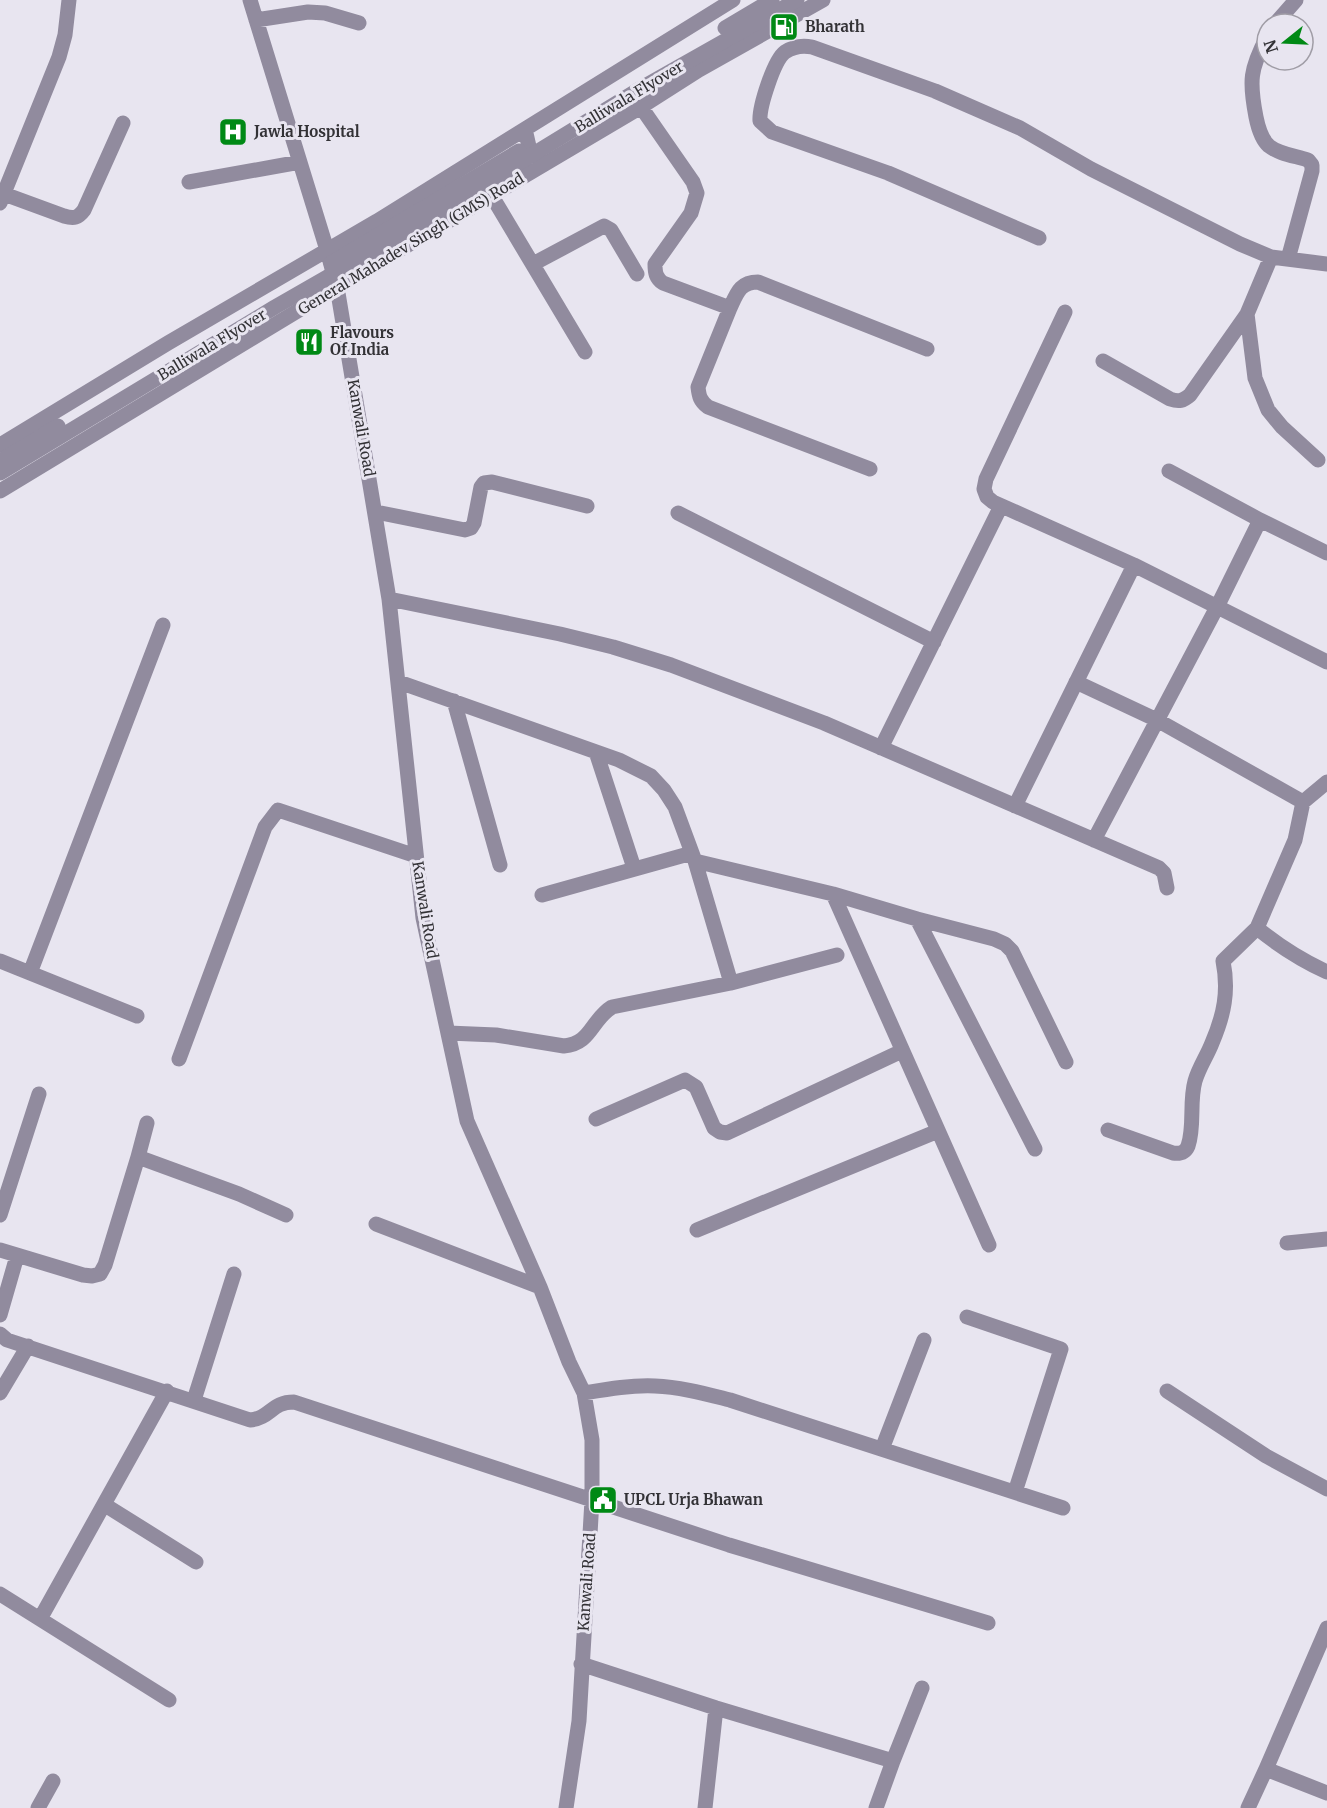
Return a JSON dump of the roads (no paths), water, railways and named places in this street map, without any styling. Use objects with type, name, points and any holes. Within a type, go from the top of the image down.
[{"type":"street","points":[[69,0],[65,35],[58,57],[2,199],[72,219],[79,217],[123,123]]},
{"type":"street","name":"Kanwali Road","points":[[250,0],[337,286],[389,599],[423,918],[466,1121],[540,1287],[569,1362],[584,1393],[592,1440],[592,1500],[579,1721],[566,1808]]},
{"type":"street","points":[[0,445],[377,221],[733,0]]},
{"type":"street","name":"Balliwala Flyover","points":[[0,461],[772,0]]},
{"type":"street","name":"Balliwala Flyover","points":[[0,473],[411,229],[654,81],[797,0]]},
{"type":"street","name":"General Mahadev Singh (GMS) Road","points":[[0,491],[337,286],[545,165],[699,70],[823,0]]},
{"type":"street","points":[[1286,12],[1296,0]]},
{"type":"street","points":[[256,20],[308,12],[325,13],[359,23]]},
{"type":"street","points":[[1039,238],[888,173],[772,132],[760,121],[760,111],[778,60],[784,52],[794,47],[812,46],[936,91],[1020,128],[1101,174],[1240,244],[1271,257],[1327,264]]},
{"type":"street","points":[[1255,64],[1251,90],[1257,125],[1268,145],[1276,150],[1308,160],[1312,165],[1288,259]]},
{"type":"street","points":[[641,107],[693,182],[697,193],[691,213],[655,264],[658,279],[663,283],[730,308]]},
{"type":"street","points":[[525,129],[530,151],[545,165]]},
{"type":"street","points":[[189,182],[300,162]]},
{"type":"street","points":[[469,164],[493,195],[585,352]]},
{"type":"street","points":[[533,264],[604,226],[610,230],[637,274]]},
{"type":"street","points":[[1103,361],[1170,399],[1178,402],[1184,400],[1190,395],[1247,314],[1271,257]]},
{"type":"street","points":[[870,469],[708,407],[703,403],[699,397],[698,387],[730,308],[742,285],[758,282],[927,349]]},
{"type":"street","points":[[231,306],[251,340]]},
{"type":"street","points":[[1065,312],[986,478],[984,489],[987,497],[1001,506],[1134,565],[1327,662]]},
{"type":"street","points":[[1247,314],[1255,378],[1268,410],[1282,427],[1318,460]]},
{"type":"street","points":[[164,346],[184,380]]},
{"type":"street","points":[[1169,471],[1327,553]]},
{"type":"street","points":[[375,512],[465,530],[471,528],[474,523],[481,487],[484,483],[492,482],[587,506]]},
{"type":"street","points":[[881,748],[1001,506]]},
{"type":"street","points":[[678,513],[934,642]]},
{"type":"street","points":[[1094,840],[1217,607],[1260,520]]},
{"type":"street","points":[[1015,806],[1134,565]]},
{"type":"street","points":[[389,599],[613,647],[671,665],[824,723],[1159,868],[1164,873],[1167,888]]},
{"type":"street","points":[[30,973],[164,626]]},
{"type":"street","points":[[399,682],[596,752],[638,768],[651,776],[675,807],[694,857],[731,982]]},
{"type":"street","points":[[1076,682],[1157,720],[1303,802]]},
{"type":"street","points":[[454,701],[500,865]]},
{"type":"street","points":[[596,752],[634,868]]},
{"type":"street","points":[[1108,1130],[1173,1153],[1185,1152],[1190,1133],[1194,1083],[1213,1042],[1227,992],[1223,961],[1257,928],[1295,840],[1303,802],[1327,782]]},
{"type":"street","points":[[179,1059],[265,826],[278,810],[416,856]]},
{"type":"street","points":[[542,895],[634,868],[694,857],[994,939],[1005,944],[1012,951],[1066,1062]]},
{"type":"street","points":[[833,894],[989,1245]]},
{"type":"street","points":[[917,919],[1035,1149]]},
{"type":"street","points":[[1257,928],[1307,963],[1327,972]]},
{"type":"street","points":[[448,1033],[496,1035],[564,1046],[573,1045],[582,1041],[599,1017],[612,1006],[731,982],[837,955]]},
{"type":"street","points":[[0,961],[137,1016]]},
{"type":"street","points":[[596,1119],[685,1080],[696,1087],[714,1128],[727,1133],[902,1051]]},
{"type":"street","points":[[0,1215],[39,1094]]},
{"type":"street","points":[[0,1250],[83,1275],[100,1274],[105,1265],[147,1123]]},
{"type":"street","points":[[697,1230],[938,1131]]},
{"type":"street","points":[[138,1158],[239,1194],[286,1215]]},
{"type":"street","points":[[376,1224],[540,1287]]},
{"type":"street","points":[[1287,1243],[1327,1239]]},
{"type":"street","points":[[0,1315],[17,1256]]},
{"type":"street","points":[[194,1400],[234,1274]]},
{"type":"street","points":[[967,1317],[1061,1349],[1015,1492]]},
{"type":"street","points":[[0,1334],[7,1340],[250,1420],[259,1419],[283,1402],[294,1402],[729,1545],[988,1623]]},
{"type":"street","points":[[882,1449],[924,1340]]},
{"type":"street","points":[[0,1393],[28,1346]]},
{"type":"street","points":[[584,1393],[620,1387],[657,1386],[695,1391],[730,1400],[1063,1508]]},
{"type":"street","points":[[40,1619],[167,1391]]},
{"type":"street","points":[[1167,1391],[1266,1456],[1327,1489]]},
{"type":"street","points":[[105,1505],[196,1562]]},
{"type":"street","points":[[0,1594],[170,1700]]},
{"type":"street","points":[[1248,1808],[1327,1628]]},
{"type":"street","points":[[581,1664],[716,1708],[893,1761]]},
{"type":"street","points":[[876,1808],[922,1688]]},
{"type":"street","points":[[705,1808],[716,1708]]},
{"type":"street","points":[[1266,1769],[1327,1793]]},
{"type":"street","points":[[38,1808],[53,1781]]},
{"type":"place","name":"Bharath","points":[[784,27]]},
{"type":"place","name":"Jawla Hospital","points":[[233,132]]},
{"type":"place","name":"Flavours Of India","points":[[309,342]]},
{"type":"place","name":"UPCL Urja Bhawan","points":[[603,1500]]}]
